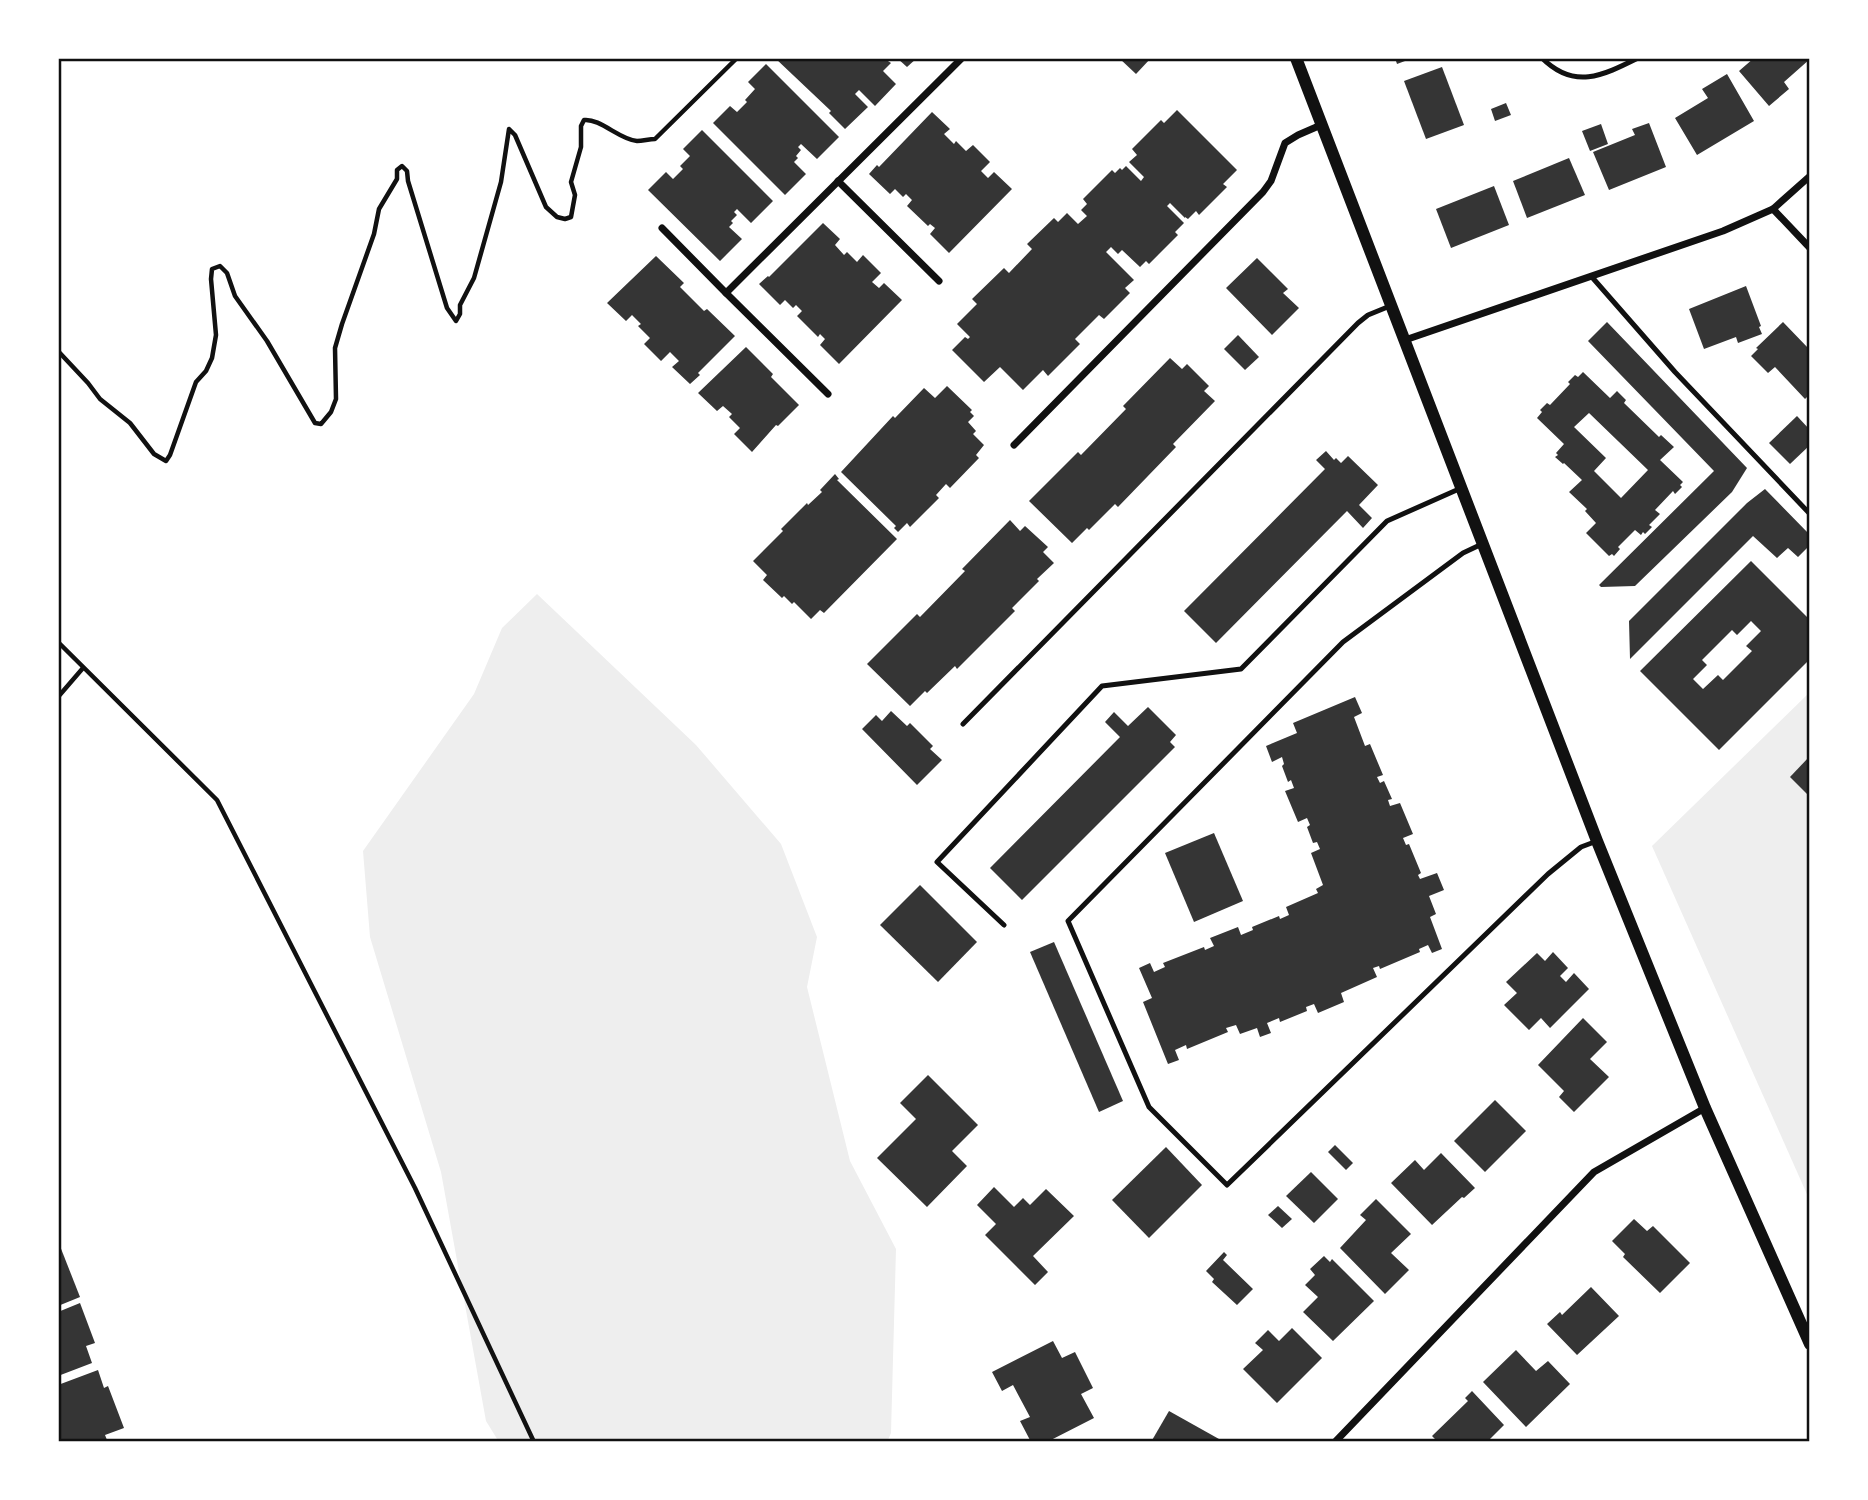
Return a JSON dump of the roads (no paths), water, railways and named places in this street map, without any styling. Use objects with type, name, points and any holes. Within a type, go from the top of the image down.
[{"type":"street","points":[[726,293],[962,58]]},
{"type":"street","points":[[1296,58],[1597,841],[1705,1108],[1810,1343]]},
{"type":"street","points":[[1014,444],[1263,192],[1285,144],[1321,125]]},
{"type":"street","points":[[1405,340],[1723,231],[1773,209],[1810,176]]},
{"type":"street","points":[[838,181],[939,281]]},
{"type":"street","points":[[1773,209],[1810,248]]},
{"type":"street","points":[[662,228],[828,394]]},
{"type":"street","points":[[1335,1442],[1594,1172],[1705,1108]]},
{"type":"lane","points":[[1542,58],[1566,75],[1583,78],[1601,74],[1638,58]]},
{"type":"lane","points":[[1591,276],[1675,372],[1810,514]]},
{"type":"lane","points":[[963,724],[1358,323],[1368,314],[1391,305]]},
{"type":"lane","points":[[1004,925],[937,862],[1102,686],[1241,669],[1387,521],[1461,488]]},
{"type":"lane","points":[[1482,544],[1463,553],[1343,642],[1068,921],[1149,1107],[1227,1185],[1548,874],[1581,847],[1597,841]]}]
